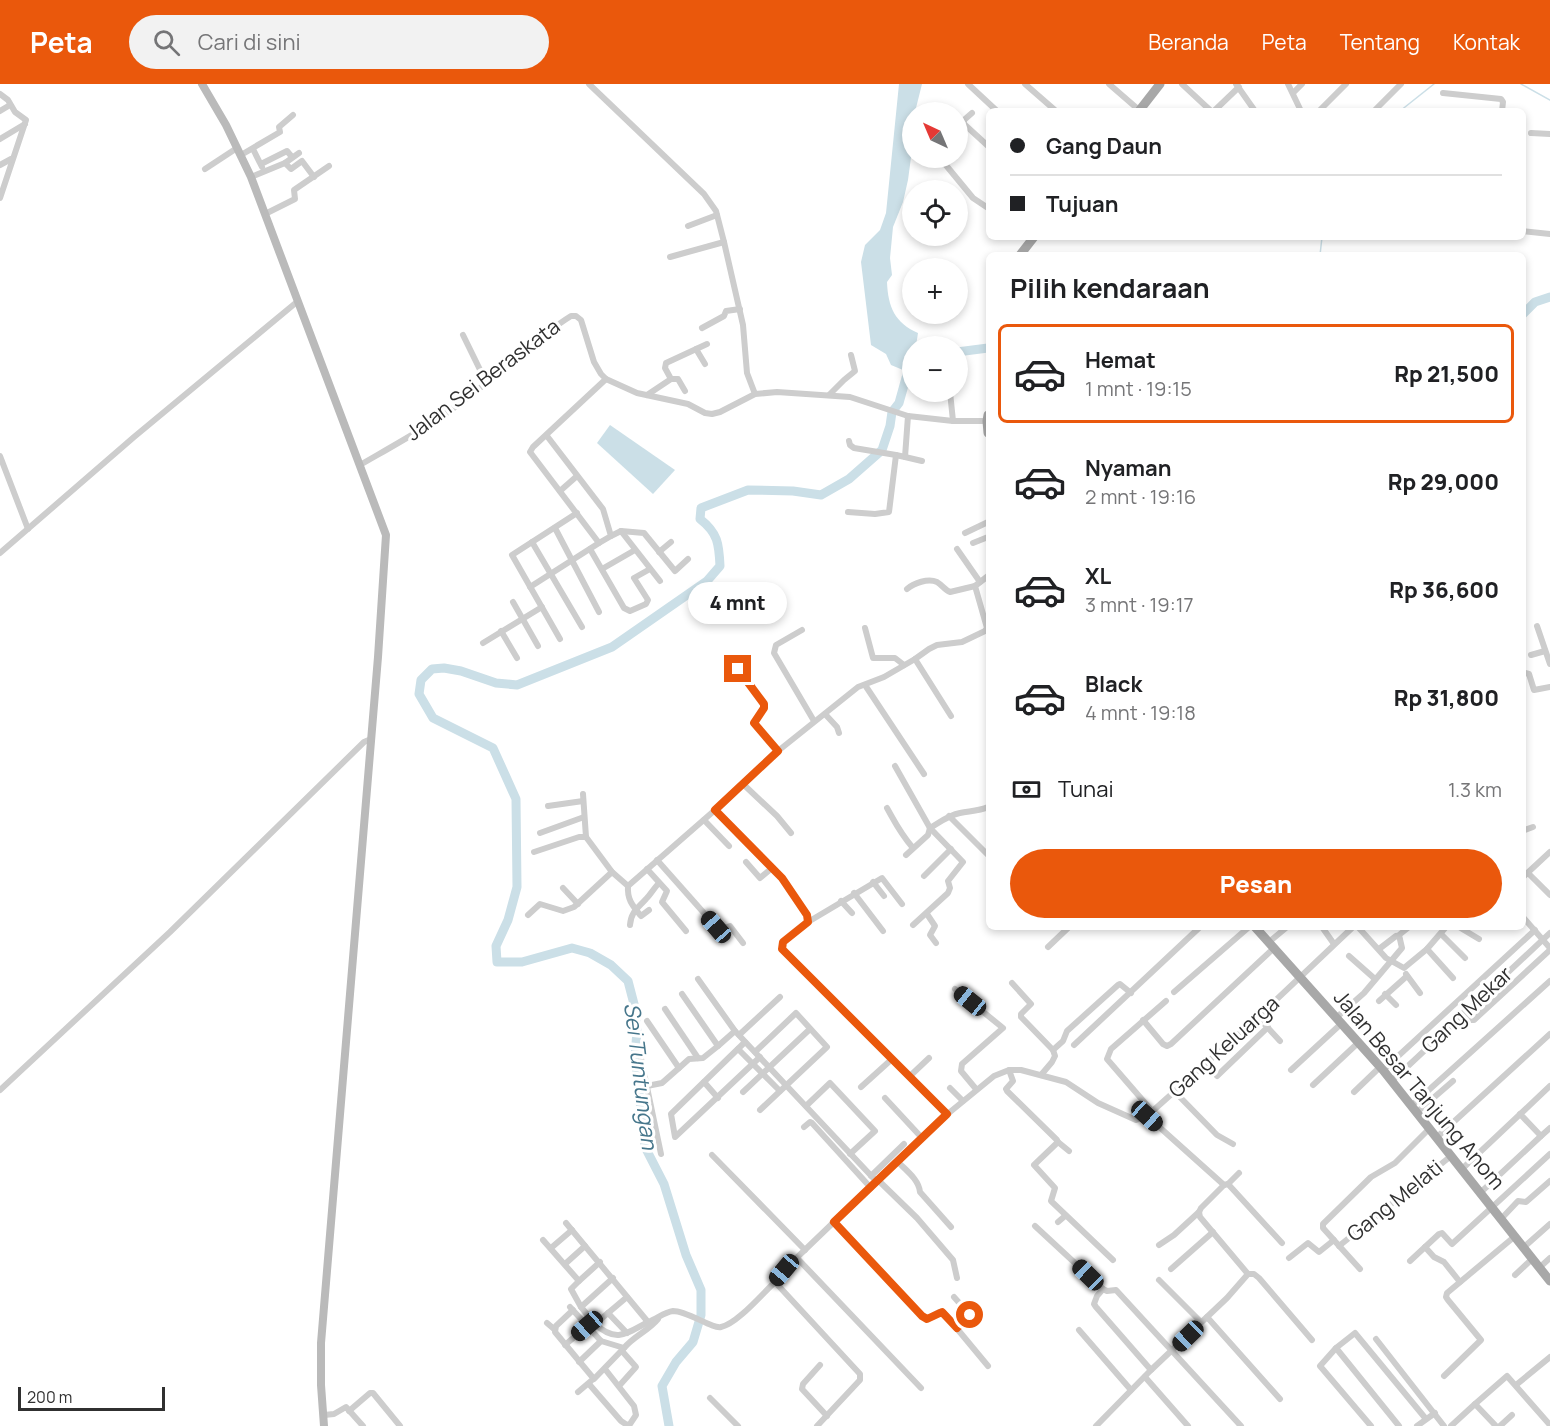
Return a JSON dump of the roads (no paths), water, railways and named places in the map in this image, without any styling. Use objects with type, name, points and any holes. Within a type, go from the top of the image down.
[{"type":"main road","points":[[202,84],[246,151],[257,175],[271,211],[298,301],[384,526],[386,540],[321,1343],[324,1426]]},
{"type":"main road","points":[[1141,108],[1160,84]]},
{"type":"main road","name":"Jalan Besar Tanjung Anom","points":[[1258,930],[1382,1068],[1514,1237],[1549,1277]]},
{"type":"street","points":[[589,84],[705,194],[712,204],[717,215],[740,309],[747,373],[755,394]]},
{"type":"street","points":[[968,84],[994,108]]},
{"type":"street","points":[[1025,84],[1053,108]]},
{"type":"street","points":[[1109,84],[1136,108]]},
{"type":"street","points":[[1182,84],[1210,108]]},
{"type":"street","points":[[1288,84],[1300,108]]},
{"type":"street","points":[[1293,93],[1302,84]]},
{"type":"street","points":[[1322,108],[1346,84]]},
{"type":"street","points":[[1377,108],[1401,84]]},
{"type":"street","points":[[1216,108],[1237,86],[1253,108]]},
{"type":"street","points":[[1443,93],[1501,99],[1502,108]]},
{"type":"street","points":[[0,94],[8,100],[15,112],[25,118],[26,124],[1,194]]},
{"type":"street","points":[[0,111],[10,105]]},
{"type":"street","points":[[972,112],[964,120],[964,124],[986,144]]},
{"type":"street","points":[[205,169],[246,151],[280,132],[279,127],[293,115]]},
{"type":"street","points":[[0,139],[26,124]]},
{"type":"street","points":[[1532,133],[1550,134]]},
{"type":"street","points":[[246,151],[261,164]]},
{"type":"street","points":[[287,151],[296,155],[285,163],[257,175],[261,164],[287,151]]},
{"type":"street","points":[[0,165],[12,158]]},
{"type":"street","points":[[285,163],[291,169],[302,161],[314,177]]},
{"type":"street","points":[[271,211],[295,199],[294,190],[329,166]]},
{"type":"street","points":[[949,168],[959,180]]},
{"type":"street","points":[[968,190],[977,202],[986,207]]},
{"type":"street","points":[[688,226],[717,215]]},
{"type":"street","points":[[1526,231],[1550,234]]},
{"type":"street","points":[[670,257],[724,242]]},
{"type":"street","points":[[0,553],[298,301]]},
{"type":"street","points":[[702,328],[724,316],[726,311],[740,309]]},
{"type":"street","name":"Jalan Sei Beraskata","points":[[360,465],[436,422],[527,347],[571,316],[576,316],[584,326],[594,362],[601,374],[609,381]]},
{"type":"street","points":[[463,335],[486,382]]},
{"type":"street","points":[[671,380],[665,368],[666,363],[707,344]]},
{"type":"street","points":[[696,349],[705,364]]},
{"type":"street","points":[[829,395],[855,371],[851,355]]},
{"type":"street","points":[[647,395],[671,380],[678,380],[685,391]]},
{"type":"street","points":[[599,543],[530,452],[609,381],[622,388],[682,402],[712,414],[755,394],[777,392],[850,397],[908,416],[953,421],[986,418]]},
{"type":"street","points":[[951,402],[953,421]]},
{"type":"street","points":[[905,456],[908,416]]},
{"type":"street","points":[[547,436],[603,509],[611,536]]},
{"type":"street","points":[[849,441],[852,447],[922,460]]},
{"type":"street","points":[[848,512],[875,514],[889,512],[896,455]]},
{"type":"street","points":[[0,456],[28,528]]},
{"type":"street","points":[[560,491],[577,476]]},
{"type":"street","points":[[560,639],[512,555],[577,513]]},
{"type":"street","points":[[964,533],[986,523]]},
{"type":"street","points":[[555,528],[599,612]]},
{"type":"street","points":[[621,531],[660,581]]},
{"type":"street","points":[[531,586],[621,531],[644,533],[675,572],[688,559]]},
{"type":"street","points":[[973,543],[986,538]]},
{"type":"street","points":[[532,542],[582,627]]},
{"type":"street","points":[[658,552],[671,542]]},
{"type":"street","points":[[590,549],[624,608],[630,611],[646,604],[648,600],[634,578],[650,569]]},
{"type":"street","points":[[957,549],[978,584],[986,623]]},
{"type":"street","points":[[602,569],[635,550]]},
{"type":"street","points":[[907,589],[918,582],[934,581],[950,592],[978,584],[986,578]]},
{"type":"street","points":[[513,602],[538,646]]},
{"type":"street","points":[[483,643],[542,607]]},
{"type":"street","points":[[1537,626],[1550,664]]},
{"type":"street","points":[[865,628],[873,658],[895,658],[904,665]]},
{"type":"street","points":[[802,630],[776,645],[773,651],[814,721]]},
{"type":"street","points":[[649,910],[642,916],[635,909],[627,896],[628,886],[814,721],[852,692],[915,659],[928,649],[937,645],[963,642],[986,630]]},
{"type":"street","points":[[501,631],[517,658]]},
{"type":"street","points":[[1531,655],[1545,651]]},
{"type":"street","points":[[915,659],[951,716]]},
{"type":"street","points":[[738,669],[764,704],[764,708],[754,723],[778,751]]},
{"type":"street","points":[[1526,673],[1529,674],[1534,690],[1550,687]]},
{"type":"street","points":[[865,685],[924,774]]},
{"type":"street","points":[[825,714],[837,727],[839,733]]},
{"type":"street","points":[[0,1090],[185,918],[364,742],[371,739]]},
{"type":"street","points":[[894,766],[930,828],[962,859],[963,865],[948,881],[950,888],[948,893],[913,925]]},
{"type":"street","points":[[743,784],[777,816],[791,833]]},
{"type":"street","points":[[548,806],[583,797],[586,837],[612,872],[628,886]]},
{"type":"street","points":[[886,808],[895,821],[897,830],[913,848]]},
{"type":"street","points":[[906,855],[928,835],[930,828],[949,816],[986,808]]},
{"type":"street","points":[[715,810],[782,878],[807,915],[808,922]]},
{"type":"street","points":[[949,816],[986,853]]},
{"type":"street","points":[[540,833],[584,817]]},
{"type":"street","points":[[704,820],[729,846]]},
{"type":"street","points":[[1526,830],[1533,827]]},
{"type":"street","points":[[534,852],[579,837],[586,837]]},
{"type":"street","points":[[924,876],[951,849]]},
{"type":"street","points":[[1526,874],[1550,852]]},
{"type":"street","points":[[657,860],[719,930],[730,926],[743,943]]},
{"type":"street","points":[[747,862],[760,878],[772,868]]},
{"type":"street","points":[[647,869],[667,893],[662,902],[686,931]]},
{"type":"street","points":[[528,915],[540,904],[563,911],[574,907],[612,872]]},
{"type":"street","points":[[1526,876],[1550,895]]},
{"type":"street","points":[[902,904],[884,878],[873,882],[808,922],[783,942],[782,949],[947,1114]]},
{"type":"street","points":[[873,882],[884,896]]},
{"type":"street","points":[[630,925],[631,915],[635,909],[659,883]]},
{"type":"street","points":[[563,888],[578,904]]},
{"type":"street","points":[[854,893],[883,931]]},
{"type":"street","points":[[841,901],[852,913]]},
{"type":"street","points":[[927,914],[935,926],[930,935],[936,943]]},
{"type":"street","points":[[1463,1013],[1471,1021],[1474,1020],[1550,949],[1526,920]]},
{"type":"street","points":[[1048,947],[1066,930]]},
{"type":"street","points":[[1074,1045],[1197,930]]},
{"type":"street","points":[[1174,992],[1253,930]]},
{"type":"street","points":[[1143,1020],[1163,1044],[1167,1046],[1171,1044],[1284,930]]},
{"type":"street","points":[[1324,930],[1334,944]]},
{"type":"street","name":"Gang Keluarga","points":[[1149,1114],[1258,1017],[1350,930]]},
{"type":"street","points":[[1361,930],[1390,960],[1404,968],[1420,993]]},
{"type":"street","points":[[1291,1070],[1376,979],[1402,946],[1399,934],[1405,930]]},
{"type":"street","points":[[1404,968],[1427,949],[1444,930]]},
{"type":"street","points":[[1464,930],[1479,939]]},
{"type":"street","points":[[1354,1092],[1535,930]]},
{"type":"street","name":"Gang Mekar","points":[[1392,1081],[1550,933]]},
{"type":"street","points":[[1441,934],[1465,958]]},
{"type":"street","points":[[1379,949],[1396,936]]},
{"type":"street","points":[[1427,949],[1453,978]]},
{"type":"street","points":[[1349,956],[1376,979]]},
{"type":"street","points":[[1379,1001],[1407,976]]},
{"type":"street","points":[[698,979],[745,1042],[871,1176],[917,1218],[953,1260],[957,1278]]},
{"type":"street","points":[[1413,1109],[1550,981]]},
{"type":"street","points":[[1012,983],[1031,1004],[1021,1014],[1021,1017],[1053,1050],[1054,1058],[1041,1075]]},
{"type":"street","points":[[1053,1050],[1065,1038],[1067,1031],[1118,985],[1120,984],[1131,993]]},
{"type":"street","points":[[954,988],[1004,1028],[963,1064],[961,1071],[976,1089]]},
{"type":"street","points":[[682,994],[718,1046]]},
{"type":"street","points":[[1385,994],[1396,1005]]},
{"type":"street","points":[[647,1086],[662,1083],[689,1059],[703,1058],[780,997]]},
{"type":"street","points":[[1166,1001],[1109,1051],[1107,1059],[1149,1114],[1226,1184],[1282,1243]]},
{"type":"street","points":[[665,1009],[698,1058]]},
{"type":"street","points":[[755,1052],[796,1013],[827,1047],[760,1110]]},
{"type":"street","points":[[1258,1017],[1280,1041]]},
{"type":"street","points":[[647,1021],[679,1068]]},
{"type":"street","points":[[1216,1076],[1268,1027]]},
{"type":"street","points":[[743,1092],[810,1029]]},
{"type":"street","points":[[1436,1138],[1550,1034]]},
{"type":"street","points":[[745,1042],[671,1114],[675,1137],[760,1057]]},
{"type":"street","points":[[1313,1085],[1359,1042]]},
{"type":"street","points":[[639,1048],[661,1154]]},
{"type":"street","points":[[738,1049],[780,1091]]},
{"type":"street","points":[[910,1076],[929,1058]]},
{"type":"street","points":[[861,1087],[892,1059]]},
{"type":"street","points":[[578,1392],[605,1369],[632,1338],[651,1327],[666,1313],[675,1311],[702,1319],[713,1326],[724,1327],[738,1317],[947,1114],[994,1076],[1011,1070],[1022,1070],[1071,1084],[1098,1103],[1136,1120],[1149,1114]]},
{"type":"street","points":[[1011,1070],[1013,1081],[1006,1089],[1007,1091],[1069,1150]]},
{"type":"street","points":[[1413,1109],[1453,1081]]},
{"type":"street","points":[[704,1082],[718,1098]]},
{"type":"street","points":[[806,1106],[830,1083],[875,1131],[850,1154]]},
{"type":"street","points":[[1462,1169],[1550,1086]]},
{"type":"street","points":[[950,1088],[963,1101]]},
{"type":"street","points":[[1175,1092],[1217,1135],[1233,1144]]},
{"type":"street","points":[[885,1098],[922,1138]]},
{"type":"street","points":[[1520,1114],[1541,1136]]},
{"type":"street","points":[[804,1127],[812,1123],[871,1188]]},
{"type":"street","points":[[1480,1192],[1550,1128]]},
{"type":"street","points":[[1360,1269],[1323,1227],[1323,1224],[1371,1178],[1395,1163],[1429,1129]]},
{"type":"street","points":[[1058,1142],[1034,1165],[1054,1188],[1050,1198],[1057,1208],[1113,1260]]},
{"type":"street","points":[[871,1176],[904,1144]]},
{"type":"street","points":[[1410,1261],[1439,1234],[1442,1233],[1452,1244],[1550,1154]]},
{"type":"street","points":[[712,1155],[805,1250]]},
{"type":"street","name":"Gang Melati","points":[[1339,1246],[1451,1156]]},
{"type":"street","points":[[898,1162],[915,1180],[920,1192],[951,1227]]},
{"type":"street","points":[[1159,1245],[1174,1235],[1239,1173]]},
{"type":"street","points":[[1501,1219],[1519,1200],[1527,1202],[1550,1181]]},
{"type":"street","points":[[1199,1212],[1200,1217],[1248,1274]]},
{"type":"street","points":[[1058,1222],[1065,1216]]},
{"type":"street","points":[[834,1222],[922,1316],[927,1319],[942,1312],[988,1366]]},
{"type":"street","points":[[566,1223],[648,1322]]},
{"type":"street","points":[[1523,1248],[1550,1224]]},
{"type":"street","points":[[1035,1226],[1103,1289],[1116,1290],[1241,1426]]},
{"type":"street","points":[[551,1248],[572,1230]]},
{"type":"street","points":[[1171,1269],[1213,1232]]},
{"type":"street","points":[[1444,1376],[1481,1340],[1446,1297],[1447,1293],[1514,1237]]},
{"type":"street","points":[[543,1240],[579,1281]]},
{"type":"street","points":[[1289,1258],[1308,1243],[1319,1252],[1334,1240]]},
{"type":"street","points":[[565,1264],[585,1246]]},
{"type":"street","points":[[1425,1247],[1434,1257],[1444,1262],[1461,1282]]},
{"type":"street","points":[[797,1258],[921,1388]]},
{"type":"street","points":[[1539,1268],[1550,1258]]},
{"type":"street","points":[[1515,1275],[1532,1259]]},
{"type":"street","points":[[600,1262],[571,1289],[581,1307],[595,1324],[604,1332],[616,1336],[659,1319]]},
{"type":"street","points":[[1096,1426],[1234,1291],[1248,1274]]},
{"type":"street","points":[[1248,1274],[1254,1274],[1259,1278],[1312,1340]]},
{"type":"street","points":[[581,1307],[613,1278]]},
{"type":"street","points":[[1159,1280],[1201,1322]]},
{"type":"street","points":[[775,1282],[860,1374],[860,1380],[817,1426]]},
{"type":"street","points":[[1103,1289],[1097,1296],[1095,1307],[1151,1370]]},
{"type":"street","points":[[595,1324],[627,1297]]},
{"type":"street","points":[[954,1297],[970,1315],[957,1328]]},
{"type":"street","points":[[554,1329],[572,1308],[601,1341],[623,1350],[636,1367],[619,1386]]},
{"type":"street","points":[[608,1313],[627,1333]]},
{"type":"street","points":[[1207,1317],[1280,1399]]},
{"type":"street","points":[[547,1323],[579,1362],[621,1421],[627,1425],[630,1424],[636,1415],[634,1406],[605,1369]]},
{"type":"street","points":[[566,1345],[587,1326]]},
{"type":"street","points":[[1079,1330],[1131,1390]]},
{"type":"street","points":[[1371,1426],[1320,1366],[1348,1337],[1358,1334],[1426,1419]]},
{"type":"street","points":[[1376,1339],[1444,1426]]},
{"type":"street","points":[[579,1362],[601,1341]]},
{"type":"street","points":[[1336,1348],[1399,1426]]},
{"type":"street","points":[[1516,1385],[1550,1357]]},
{"type":"street","points":[[820,1365],[803,1384],[802,1389],[827,1416]]},
{"type":"street","points":[[1451,1426],[1507,1376],[1550,1425]]},
{"type":"street","points":[[1145,1377],[1188,1426]]},
{"type":"street","points":[[350,1411],[370,1393],[373,1393],[400,1426]]},
{"type":"street","points":[[710,1398],[738,1426]]},
{"type":"street","points":[[1475,1404],[1498,1426],[1512,1415]]},
{"type":"street","points":[[324,1415],[334,1414],[346,1407],[363,1426]]},
{"type":"street","points":[[1417,1426],[1435,1413]]},
{"type":"waterway","points":[[1404,108],[1434,84]]},
{"type":"waterway","points":[[1521,84],[1550,100]]},
{"type":"waterway","points":[[1320,252],[1322,240]]},
{"type":"waterway","points":[[1526,311],[1535,302],[1550,297]]},
{"type":"waterway","points":[[968,351],[986,348]]},
{"type":"waterway","name":"Sei Tuntungan","points":[[669,1426],[662,1386],[676,1362],[693,1342],[701,1315],[701,1290],[686,1255],[664,1184],[645,1147],[635,1056],[637,1031],[634,1004],[628,981],[611,965],[590,953],[572,948],[522,962],[497,962],[496,946],[508,920],[517,887],[516,799],[493,748],[433,718],[419,694],[421,680],[432,669],[444,668],[461,671],[496,683],[517,685],[612,647],[707,581],[720,566],[716,539],[711,529],[700,519],[701,508],[748,490],[793,491],[821,495],[849,479],[882,450],[892,412],[899,403],[902,392]]}]
